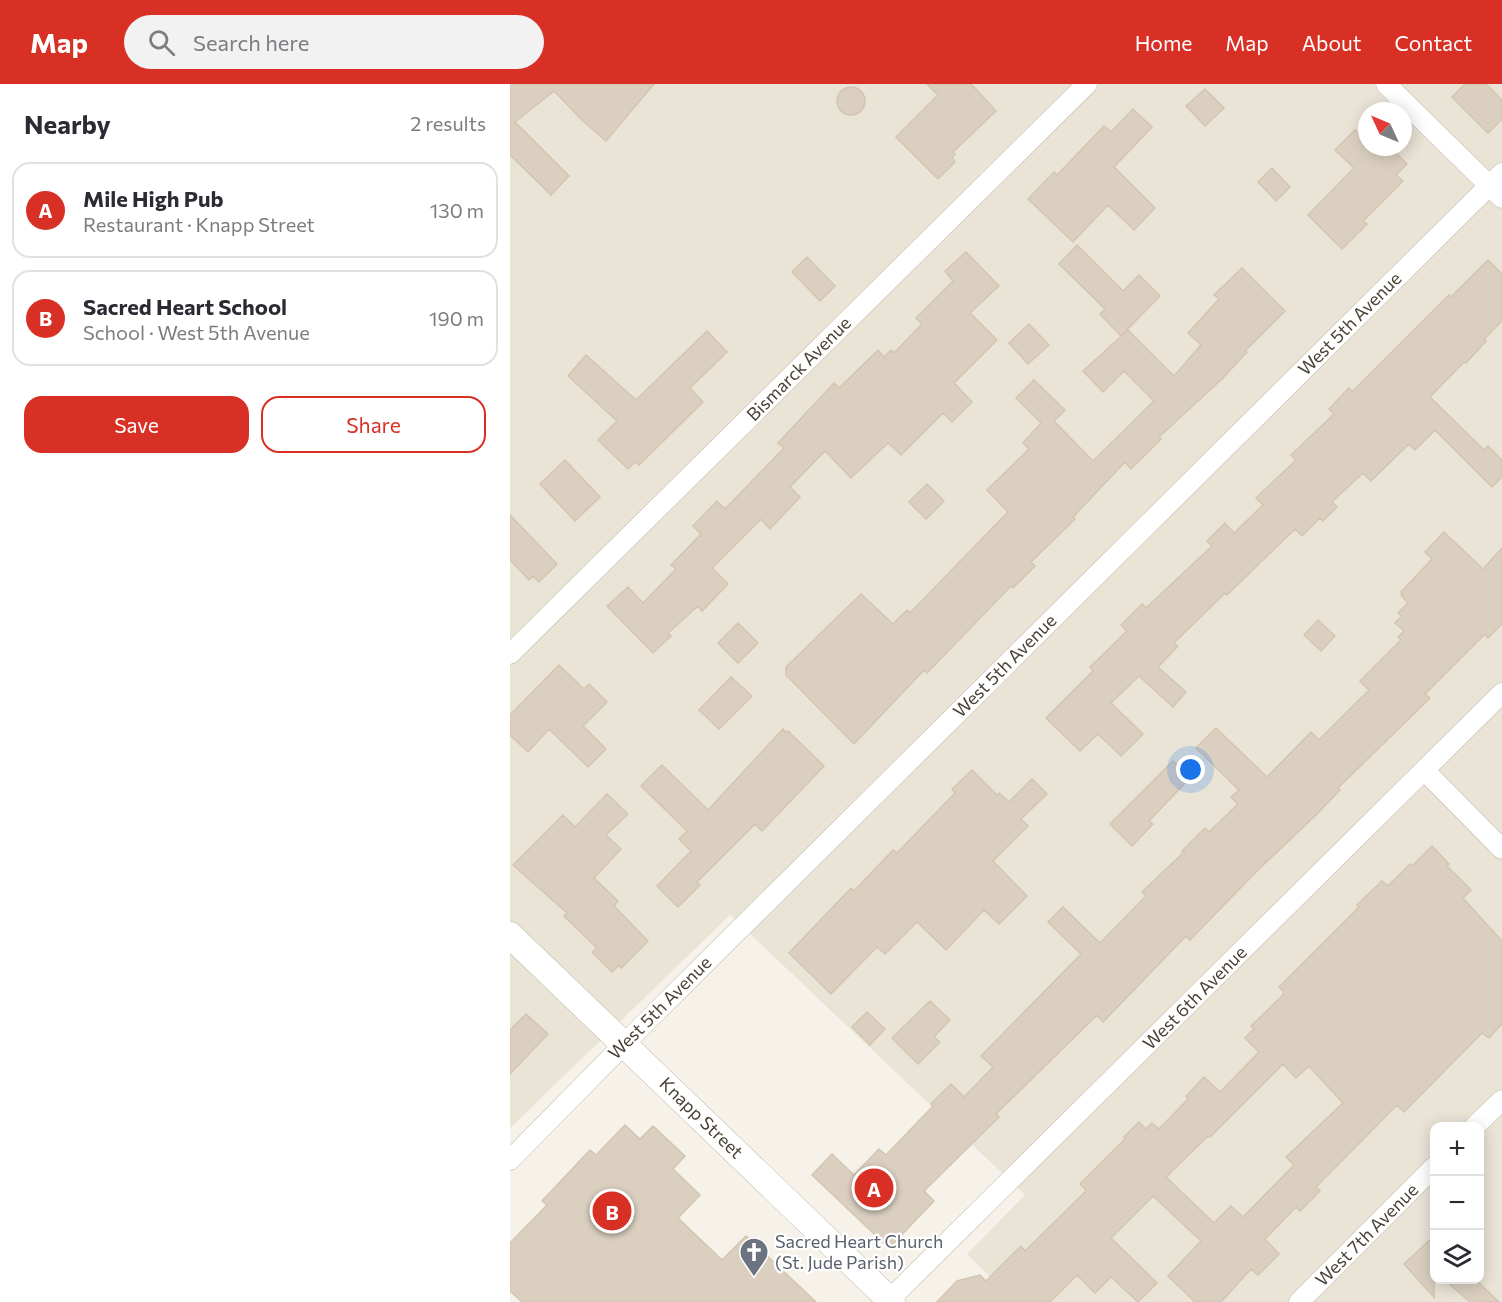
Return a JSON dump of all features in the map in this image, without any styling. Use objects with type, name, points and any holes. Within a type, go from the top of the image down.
[{"type":"street","name":"Bismarck Avenue","points":[[510,654],[1088,84]]},
{"type":"street","points":[[1386,84],[1498,185]]},
{"type":"street","name":"West 5th Avenue","points":[[510,1160],[624,1044],[1498,185]]},
{"type":"street","name":"West 6th Avenue","points":[[890,1301],[1502,693]]},
{"type":"street","points":[[1424,770],[1502,849]]},
{"type":"street","name":"Knapp Street","points":[[510,935],[890,1301]]},
{"type":"street","points":[[1479,1122],[1502,1100]]},
{"type":"street","name":"West 7th Avenue","points":[[1299,1302],[1430,1171]]},
{"type":"shaded area","points":[[510,84],[1502,84],[1502,1302],[1015,1302],[967,1254],[1025,1195],[730,915],[510,1128]]},
{"type":"building","points":[[510,84],[654,84],[606,141],[554,91],[515,122],[569,176],[551,195],[510,155]]},
{"type":"building","points":[[927,84],[971,84],[996,111],[953,152],[955,154],[952,158],[955,162],[938,179],[896,137],[938,95]]},
{"type":"building","points":[[1465,84],[1486,84],[1502,100],[1502,119],[1488,133],[1452,97]]},
{"type":"building","points":[[851,87],[861,91],[865,101],[861,111],[851,115],[841,111],[837,101],[841,91]]},
{"type":"building","points":[[1205,89],[1224,108],[1205,126],[1186,106]]},
{"type":"building","points":[[1133,109],[1152,127],[1114,167],[1155,208],[1134,230],[1108,205],[1073,242],[1028,199],[1054,172],[1057,175],[1104,126],[1111,132]]},
{"type":"building","points":[[1355,130],[1358,133],[1358,156],[1399,156],[1407,164],[1396,175],[1403,181],[1363,221],[1367,224],[1342,249],[1308,215],[1354,168],[1335,150]]},
{"type":"building","points":[[1272,168],[1290,187],[1276,201],[1258,182]]},
{"type":"building","points":[[1077,245],[1123,291],[1139,275],[1160,296],[1121,336],[1100,314],[1105,309],[1059,264]]},
{"type":"building","points":[[966,252],[999,286],[970,313],[997,340],[954,383],[972,402],[952,422],[943,413],[901,455],[888,443],[851,478],[825,451],[790,487],[800,497],[770,529],[761,519],[712,568],[728,584],[702,611],[698,606],[668,633],[671,636],[653,653],[607,606],[628,587],[643,603],[676,569],[671,565],[701,534],[693,526],[717,501],[725,509],[784,448],[778,443],[834,383],[839,388],[878,350],[884,357],[891,350],[894,353],[922,324],[916,318],[953,281],[945,271]]},
{"type":"building","points":[[807,257],[835,286],[820,301],[792,272]]},
{"type":"building","points":[[1488,260],[1502,274],[1502,321],[1484,339],[1486,341],[1466,363],[1464,362],[1430,397],[1484,450],[1488,446],[1502,460],[1502,477],[1492,487],[1435,430],[1415,450],[1409,444],[1371,481],[1363,473],[1332,502],[1337,507],[1323,521],[1320,518],[1302,536],[1295,529],[1174,643],[1178,646],[1158,667],[1186,692],[1173,707],[1139,676],[1111,703],[1143,734],[1121,756],[1098,734],[1080,751],[1046,718],[1093,671],[1090,667],[1127,631],[1121,625],[1142,604],[1146,608],[1212,546],[1207,541],[1225,523],[1234,533],[1263,505],[1256,498],[1296,460],[1291,455],[1334,414],[1329,409],[1349,388],[1352,392],[1449,295],[1451,297]]},
{"type":"building","points":[[1242,268],[1285,311],[1245,351],[1247,352],[1223,378],[1159,437],[1161,439],[1131,469],[1125,462],[1073,517],[1075,519],[1031,562],[1035,566],[1013,588],[1011,586],[927,673],[924,670],[854,744],[786,675],[786,667],[861,594],[893,624],[907,610],[910,613],[1008,512],[987,490],[1029,449],[1023,443],[1041,423],[1016,398],[1034,380],[1065,410],[1054,421],[1093,461],[1154,401],[1124,371],[1103,392],[1083,371],[1128,330],[1174,376],[1201,345],[1188,333],[1219,299],[1214,295]]},
{"type":"building","points":[[1029,324],[1049,345],[1028,364],[1009,343]]},
{"type":"building","points":[[707,331],[727,352],[690,388],[703,402],[639,465],[635,462],[628,469],[598,440],[617,421],[568,376],[586,355],[636,400]]},
{"type":"building","points":[[565,460],[600,497],[575,521],[540,484]]},
{"type":"building","points":[[927,484],[944,501],[926,519],[909,502]]},
{"type":"building","points":[[510,515],[557,564],[539,582],[533,576],[529,580],[510,560]]},
{"type":"building","points":[[1444,532],[1483,569],[1502,548],[1502,624],[1488,638],[1485,634],[1425,694],[1430,698],[1338,788],[1340,790],[1317,814],[1190,940],[1186,936],[1103,1022],[1097,1015],[996,1114],[999,1117],[924,1191],[934,1201],[889,1248],[812,1175],[832,1154],[854,1175],[879,1149],[886,1155],[951,1084],[964,1097],[993,1067],[981,1056],[1081,954],[1048,922],[1063,907],[1100,943],[1146,896],[1142,892],[1184,852],[1182,851],[1205,828],[1209,832],[1238,804],[1231,797],[1239,790],[1196,748],[1216,728],[1267,777],[1311,732],[1319,740],[1369,690],[1360,681],[1401,640],[1398,637],[1404,631],[1395,623],[1402,616],[1398,613],[1408,603],[1401,592],[1432,559],[1425,552]]},
{"type":"building","points":[[1318,620],[1335,636],[1321,651],[1304,635]]},
{"type":"building","points":[[738,623],[758,643],[738,663],[718,643]]},
{"type":"building","points":[[559,665],[584,689],[589,684],[607,702],[583,726],[606,749],[588,767],[549,729],[528,752],[510,735],[510,715]]},
{"type":"building","points":[[731,677],[752,696],[719,729],[699,710]]},
{"type":"building","points":[[783,729],[786,733],[788,731],[824,766],[762,831],[755,824],[697,882],[700,885],[678,907],[657,886],[691,851],[679,839],[687,831],[641,786],[662,765],[708,810]]},
{"type":"building","points":[[1173,761],[1190,778],[1149,821],[1153,824],[1132,846],[1110,824]]},
{"type":"building","points":[[972,770],[997,795],[999,793],[1009,802],[1032,779],[1047,794],[1021,819],[1028,826],[993,861],[1027,896],[999,924],[984,910],[946,950],[917,922],[885,954],[877,947],[831,994],[789,953],[851,888],[854,891],[893,850],[897,853],[955,793],[952,789]]},
{"type":"building","points":[[607,794],[628,814],[606,835],[621,849],[594,878],[618,901],[614,906],[648,941],[621,968],[619,965],[612,972],[592,952],[597,948],[564,916],[567,913],[513,865],[563,815],[575,827]]},
{"type":"building","points":[[1432,846],[1449,864],[1447,866],[1471,890],[1463,898],[1502,941],[1502,1024],[1489,1038],[1482,1033],[1404,1112],[1397,1105],[1316,1187],[1320,1191],[1300,1211],[1296,1207],[1265,1239],[1279,1254],[1258,1275],[1251,1269],[1221,1302],[1195,1302],[1168,1276],[1201,1241],[1153,1196],[1111,1238],[1157,1283],[1138,1302],[1111,1277],[1095,1293],[1077,1275],[1050,1302],[937,1302],[957,1281],[980,1275],[986,1281],[1021,1246],[1025,1251],[1085,1192],[1086,1190],[1080,1184],[1139,1122],[1146,1129],[1152,1123],[1159,1129],[1188,1099],[1186,1096],[1204,1077],[1220,1092],[1259,1052],[1245,1038],[1254,1029],[1251,1026],[1282,996],[1284,992],[1279,987],[1382,881],[1388,886],[1410,864],[1412,866]],"holes":[[[1283,1064],[1296,1078],[1309,1066],[1343,1103],[1286,1157],[1294,1165],[1243,1217],[1231,1206],[1214,1223],[1166,1177]]]},
{"type":"building","points":[[930,1001],[950,1020],[934,1037],[940,1042],[918,1064],[892,1038]]},
{"type":"building","points":[[867,1012],[885,1029],[870,1045],[852,1027]]},
{"type":"building","points":[[526,1014],[548,1034],[510,1074],[510,1030]]},
{"type":"building","points":[[625,1125],[640,1139],[653,1126],[685,1156],[673,1169],[700,1195],[678,1218],[722,1260],[746,1236],[816,1302],[522,1302],[510,1291],[510,1243],[547,1205],[542,1201],[590,1150],[596,1155]]},
{"type":"building","points":[[1430,1240],[1430,1284],[1434,1284],[1434,1297],[1404,1264]]},
{"type":"building","points":[[1450,1284],[1480,1284],[1499,1302],[1470,1302]]},
{"type":"place","name":"Mile High Pub","points":[[874,1188]]},
{"type":"place","name":"Sacred Heart School","points":[[612,1211]]},
{"type":"place","name":"Sacred Heart Church (St. Jude Parish)","points":[[754,1278]]}]
